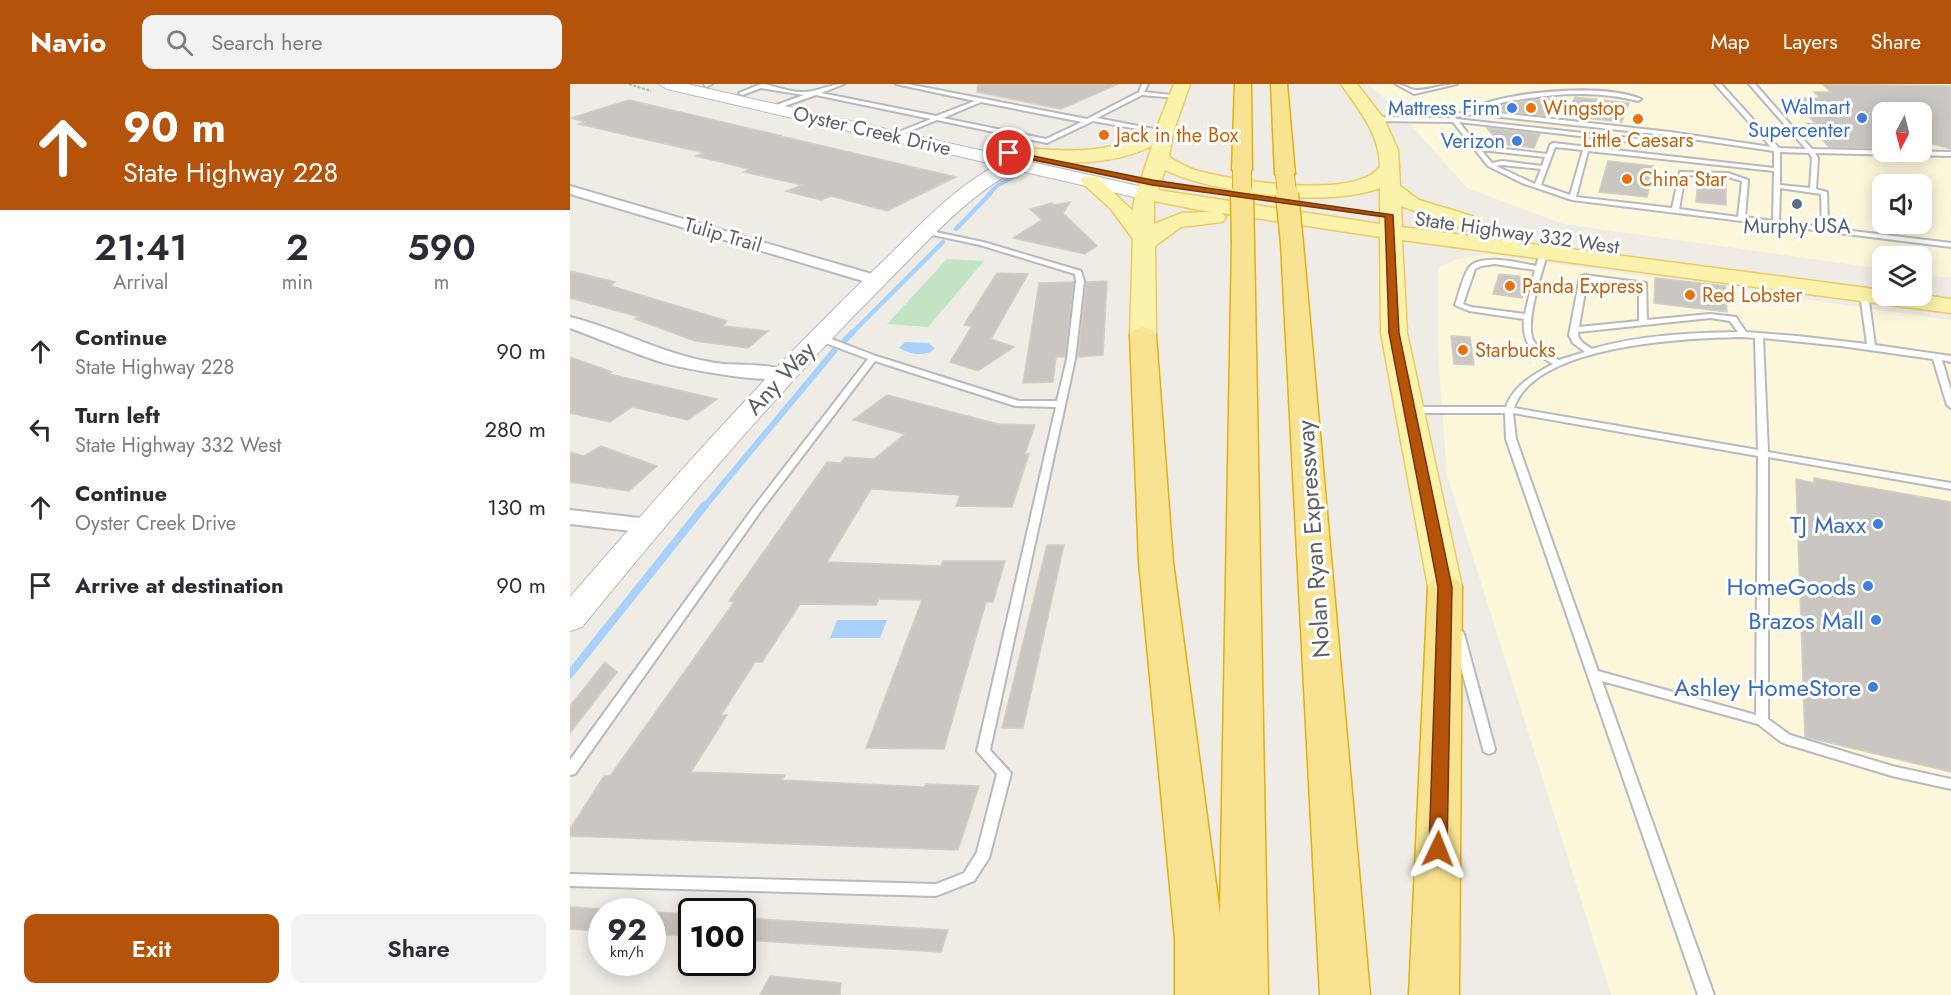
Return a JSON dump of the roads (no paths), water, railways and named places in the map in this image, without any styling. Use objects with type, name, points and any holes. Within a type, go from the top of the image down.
[{"type":"highway","points":[[1243,84],[1243,995]]},
{"type":"highway","name":"Nolan Ryan Expressway","points":[[1280,84],[1345,995]]},
{"type":"highway","points":[[1143,335],[1144,412],[1159,602],[1199,939],[1200,995]]},
{"type":"highway","points":[[1434,995],[1445,587]]},
{"type":"main road","name":"Oyster Creek Drive","points":[[667,84],[781,106],[1149,188]]},
{"type":"main road","name":"Oyster Creek Drive","points":[[706,84],[781,106]]},
{"type":"main road","points":[[1349,84],[1375,119],[1389,150],[1394,333],[1445,587]]},
{"type":"main road","points":[[1143,335],[1142,241],[1149,188],[1179,90]]},
{"type":"main road","points":[[1012,158],[1105,157],[1136,148],[1167,125]]},
{"type":"main road","name":"Oyster Creek Drive","points":[[1012,158],[1090,181],[1149,188]]},
{"type":"main road","name":"Any Way","points":[[570,619],[648,526],[782,374],[926,232],[1012,158]]},
{"type":"main road","points":[[1159,160],[1191,175],[1317,192],[1367,186],[1389,177]]},
{"type":"main road","points":[[1389,177],[1404,202],[1414,207],[1465,220],[1472,235],[1417,250],[1392,263]]},
{"type":"main road","points":[[1090,181],[1118,205],[1142,241]]},
{"type":"main road","name":"State Highway 332 West","points":[[1149,188],[1216,207],[1390,223],[1872,289]]},
{"type":"main road","points":[[1142,241],[1164,225],[1190,219],[1211,218],[1346,237],[1364,243],[1392,263]]},
{"type":"main road","name":"State Highway 332 West","points":[[1472,235],[1542,260],[1872,289]]},
{"type":"main road","points":[[1932,291],[1951,294]]},
{"type":"main road","name":"State Highway 332 West","points":[[1932,302],[1951,306]]},
{"type":"street","name":"Tulip Trail","points":[[570,190],[876,280]]},
{"type":"street","points":[[570,322],[667,358],[722,369],[782,374]]},
{"type":"street","points":[[570,517],[648,526]]},
{"type":"lane","points":[[781,106],[841,84]]},
{"type":"lane","points":[[899,84],[1089,120],[1167,125]]},
{"type":"lane","points":[[1141,93],[1145,84]]},
{"type":"lane","points":[[1399,84],[1414,92],[1454,84]]},
{"type":"lane","points":[[1718,84],[1777,150],[1776,224]]},
{"type":"lane","points":[[1752,84],[1811,151],[1815,158],[1813,190]]},
{"type":"lane","points":[[741,93],[762,85],[800,94],[814,93],[1047,141],[1141,93],[1179,90]]},
{"type":"lane","points":[[1475,112],[1488,104],[1582,87],[1616,90],[1638,99]]},
{"type":"lane","points":[[900,133],[980,100]]},
{"type":"lane","points":[[1951,154],[1777,150],[1670,134],[1475,112],[1451,116],[1490,165],[1538,187],[1572,198],[1951,245]]},
{"type":"lane","points":[[1375,119],[1454,120],[1657,143],[1670,134]]},
{"type":"lane","points":[[1538,187],[1553,145],[1777,171]]},
{"type":"lane","points":[[1476,148],[1549,156]]},
{"type":"lane","points":[[1572,198],[1586,149]]},
{"type":"lane","points":[[1675,211],[1685,160]]},
{"type":"lane","points":[[1490,165],[1502,163],[1545,168]]},
{"type":"lane","points":[[1741,219],[1747,167]]},
{"type":"lane","points":[[1682,173],[1728,175],[1745,180]]},
{"type":"lane","points":[[1776,186],[1824,192],[1825,230]]},
{"type":"lane","points":[[570,879],[936,890],[969,877],[984,854],[1004,773],[983,751],[1071,359],[1080,281],[1078,273],[981,243],[926,232]]},
{"type":"lane","points":[[1529,317],[1469,309],[1459,305],[1472,268],[1488,262],[1542,260],[1529,317],[1526,328],[1530,341],[1539,352],[1558,363]]},
{"type":"lane","points":[[1591,352],[1576,341],[1573,335],[1584,277],[1643,285],[1642,322]]},
{"type":"lane","points":[[1871,347],[1872,306]]},
{"type":"lane","points":[[1574,330],[1642,322],[1726,317],[1738,324],[1745,336]]},
{"type":"lane","points":[[1759,336],[1763,453],[1762,721]]},
{"type":"lane","points":[[1706,995],[1511,439],[1507,418],[1510,410],[1516,395],[1536,376],[1558,363],[1608,347],[1665,340],[1759,336],[1871,347],[1951,359]]},
{"type":"lane","points":[[818,337],[873,358],[1018,404],[1061,404]]},
{"type":"lane","points":[[1937,357],[1951,405]]},
{"type":"lane","points":[[570,770],[820,424],[873,358]]},
{"type":"lane","points":[[1409,410],[1510,410],[1951,486]]},
{"type":"lane","points":[[1445,587],[1489,749]]},
{"type":"lane","points":[[1593,674],[1762,721],[1786,740],[1893,771],[1951,784]]},
{"type":"water","points":[[905,342],[928,343],[935,348],[923,354],[908,352],[899,348]]},
{"type":"water","points":[[837,620],[887,620],[880,638],[830,638]]},
{"type":"waterway","points":[[988,195],[997,186],[1018,174]]},
{"type":"waterway","points":[[956,229],[990,194]]},
{"type":"waterway","points":[[845,340],[943,242]]},
{"type":"waterway","points":[[704,507],[834,351]]},
{"type":"waterway","points":[[570,674],[705,505]]},
{"type":"place","name":"Mattress Firm","points":[[1512,108]]},
{"type":"place","name":"Wingstop","points":[[1531,108]]},
{"type":"place","name":"Walmart Supercenter","points":[[1862,118]]},
{"type":"place","name":"Little Caesars","points":[[1638,119]]},
{"type":"place","name":"Jack in the Box","points":[[1104,135]]},
{"type":"place","name":"Verizon","points":[[1517,141]]},
{"type":"place","name":"China Star","points":[[1627,179]]},
{"type":"place","name":"Murphy USA","points":[[1797,204]]},
{"type":"place","name":"Panda Express","points":[[1510,286]]},
{"type":"place","name":"Red Lobster","points":[[1690,295]]},
{"type":"place","name":"Starbucks","points":[[1463,350]]},
{"type":"place","name":"TJ Maxx","points":[[1878,524]]},
{"type":"place","name":"HomeGoods","points":[[1868,586]]},
{"type":"place","name":"Brazos Mall","points":[[1876,620]]},
{"type":"place","name":"Ashley HomeStore","points":[[1873,687]]}]
